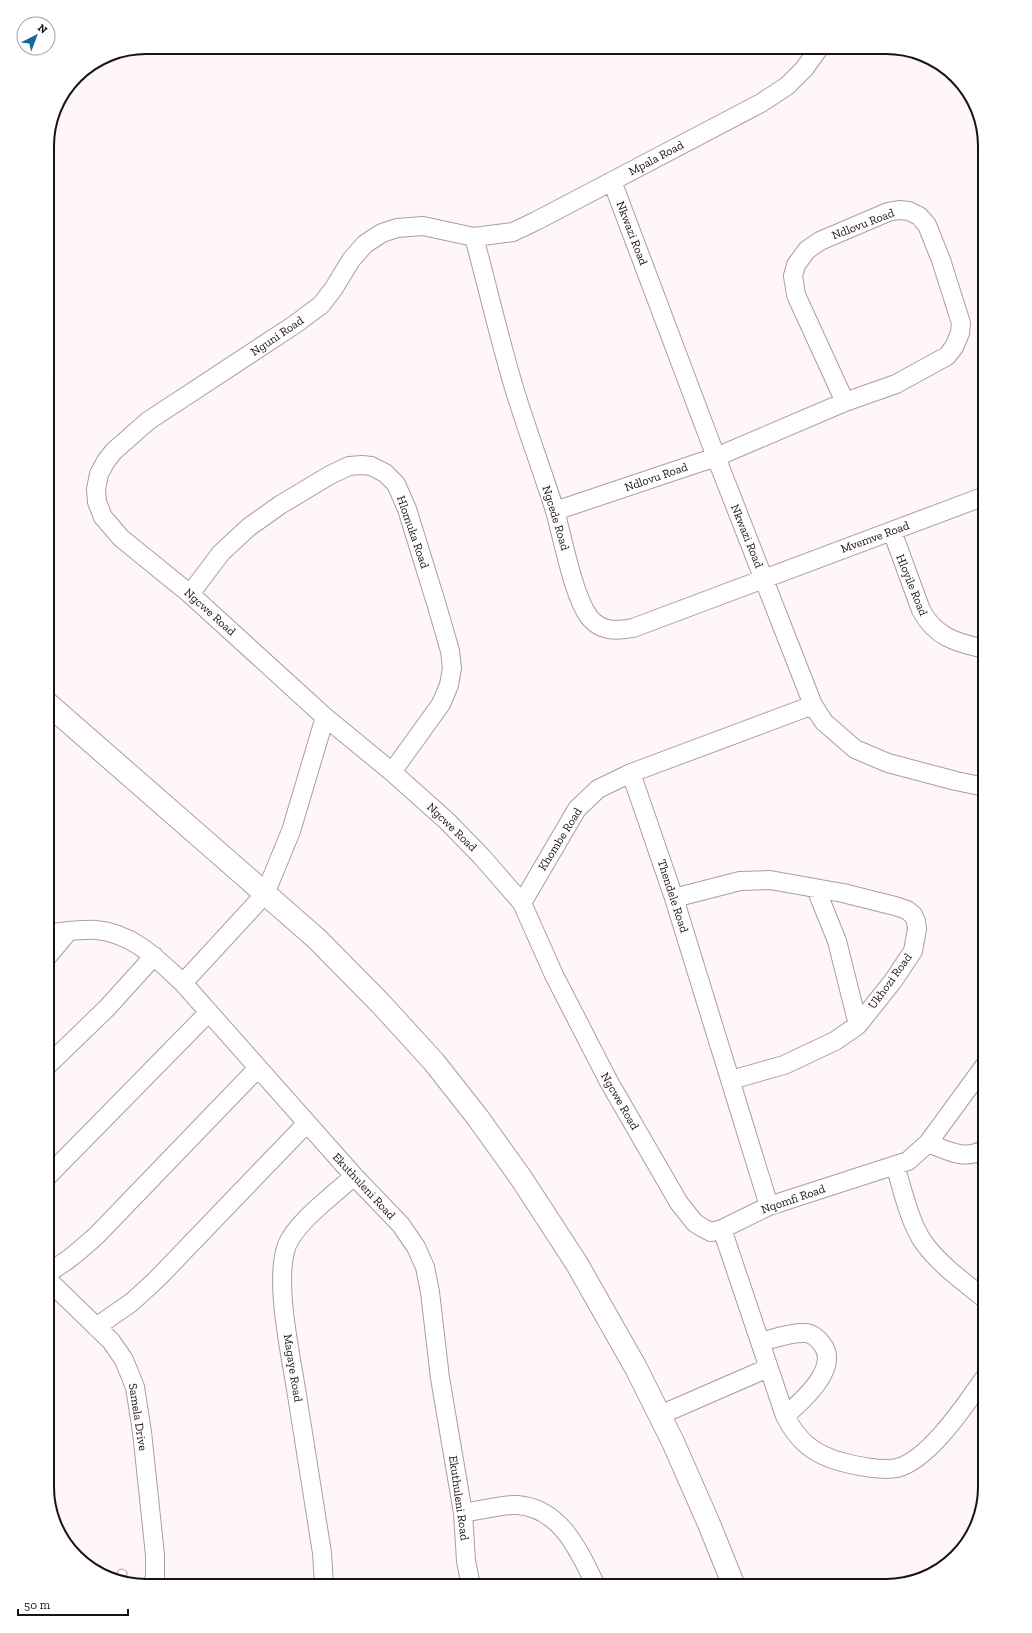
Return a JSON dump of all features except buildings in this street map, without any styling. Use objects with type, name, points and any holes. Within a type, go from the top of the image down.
[{"type":"street","name":"Mpala Road","points":[[474,237],[513,232],[761,102],[787,86],[804,69],[815,54]]},
{"type":"street","name":"Nkwazi Road","points":[[612,181],[716,457],[813,705],[824,722],[855,749],[888,763],[978,786]]},
{"type":"street","name":"Ndlovu Road","points":[[555,511],[716,457],[845,402],[896,384],[938,362],[946,356],[954,347],[960,333],[960,323],[941,260],[927,224],[919,216],[909,211],[899,210],[888,212],[820,241],[807,250],[796,265],[793,276],[796,295],[845,402]]},
{"type":"street","name":"Nguni Road","points":[[96,489],[99,474],[106,461],[114,451],[148,421],[294,326],[321,305],[334,288],[351,260],[365,244],[376,236],[397,228],[423,226],[474,237]]},
{"type":"street","name":"Ngcede Road","points":[[474,237],[512,381],[555,511],[582,604],[589,616],[596,624],[604,629],[617,631],[633,628],[764,578]]},
{"type":"street","name":"Hlomuka Road","points":[[190,594],[221,553],[250,527],[324,478],[349,466],[371,466],[385,473],[396,484],[407,509],[450,651],[452,668],[449,685],[440,704],[392,772]]},
{"type":"street","name":"Ngcwe Road","points":[[96,489],[97,502],[103,517],[121,538],[190,594],[325,717],[392,772],[457,831],[482,857],[522,904],[554,975],[609,1082],[670,1188],[695,1223],[711,1232],[722,1229]]},
{"type":"street","name":"Mvemve Road","points":[[764,578],[978,499]]},
{"type":"street","name":"Hloyile Road","points":[[892,531],[926,620],[934,629],[944,636],[964,644],[978,647]]},
{"type":"street","points":[[631,773],[813,705]]},
{"type":"street","points":[[54,709],[316,939],[381,1004],[434,1062],[478,1118],[521,1178],[577,1264],[636,1368],[673,1442],[731,1579]]},
{"type":"street","points":[[183,983],[265,894],[291,831],[325,717]]},
{"type":"street","name":"Thendele Road","points":[[631,773],[674,898],[769,1206]]},
{"type":"street","name":"Khombe Road","points":[[522,904],[577,809],[598,789],[631,773]]},
{"type":"street","name":"Ukhozi Road","points":[[674,898],[740,881],[770,880],[843,893],[895,906],[907,910],[916,921],[917,929],[913,951],[893,981],[858,1025],[835,1041],[784,1065],[731,1080]]},
{"type":"street","name":"Ukhozi Road","points":[[816,889],[837,941],[858,1025]]},
{"type":"street","name":"Ekuthuleni Road","points":[[54,933],[96,930],[120,935],[138,944],[154,956],[183,983],[354,1176],[401,1225],[416,1247],[425,1267],[430,1292],[440,1378],[462,1514],[469,1579]]},
{"type":"street","points":[[54,949],[68,932]]},
{"type":"street","points":[[54,1059],[107,1008],[154,956]]},
{"type":"street","points":[[54,1170],[209,1012]]},
{"type":"street","points":[[54,1269],[73,1257],[96,1236],[258,1068]]},
{"type":"street","name":"Nqomfi Road","points":[[722,1229],[769,1206],[908,1161],[928,1143],[978,1075]]},
{"type":"street","points":[[96,1327],[132,1302],[157,1279],[307,1123]]},
{"type":"street","points":[[928,1143],[952,1152],[966,1155],[978,1152]]},
{"type":"street","points":[[895,1165],[913,1220],[923,1242],[933,1254],[978,1293]]},
{"type":"street","name":"Magaye Road","points":[[323,1579],[320,1546],[286,1321],[281,1274],[288,1244],[296,1231],[354,1176]]},
{"type":"street","points":[[722,1229],[785,1416],[792,1431],[810,1448],[831,1459],[849,1464],[882,1469],[896,1468],[907,1464],[920,1456],[934,1443],[978,1386]]},
{"type":"street","name":"Samela Drive","points":[[54,1286],[111,1341],[124,1360],[135,1387],[142,1432],[155,1555],[154,1579]]},
{"type":"street","points":[[760,1342],[795,1333],[806,1333],[814,1336],[822,1343],[826,1350],[827,1360],[824,1371],[808,1395],[785,1416]]},
{"type":"street","points":[[660,1415],[768,1368]]},
{"type":"street","points":[[462,1514],[516,1505],[536,1508],[549,1515],[562,1527],[581,1554],[593,1579]]}]
